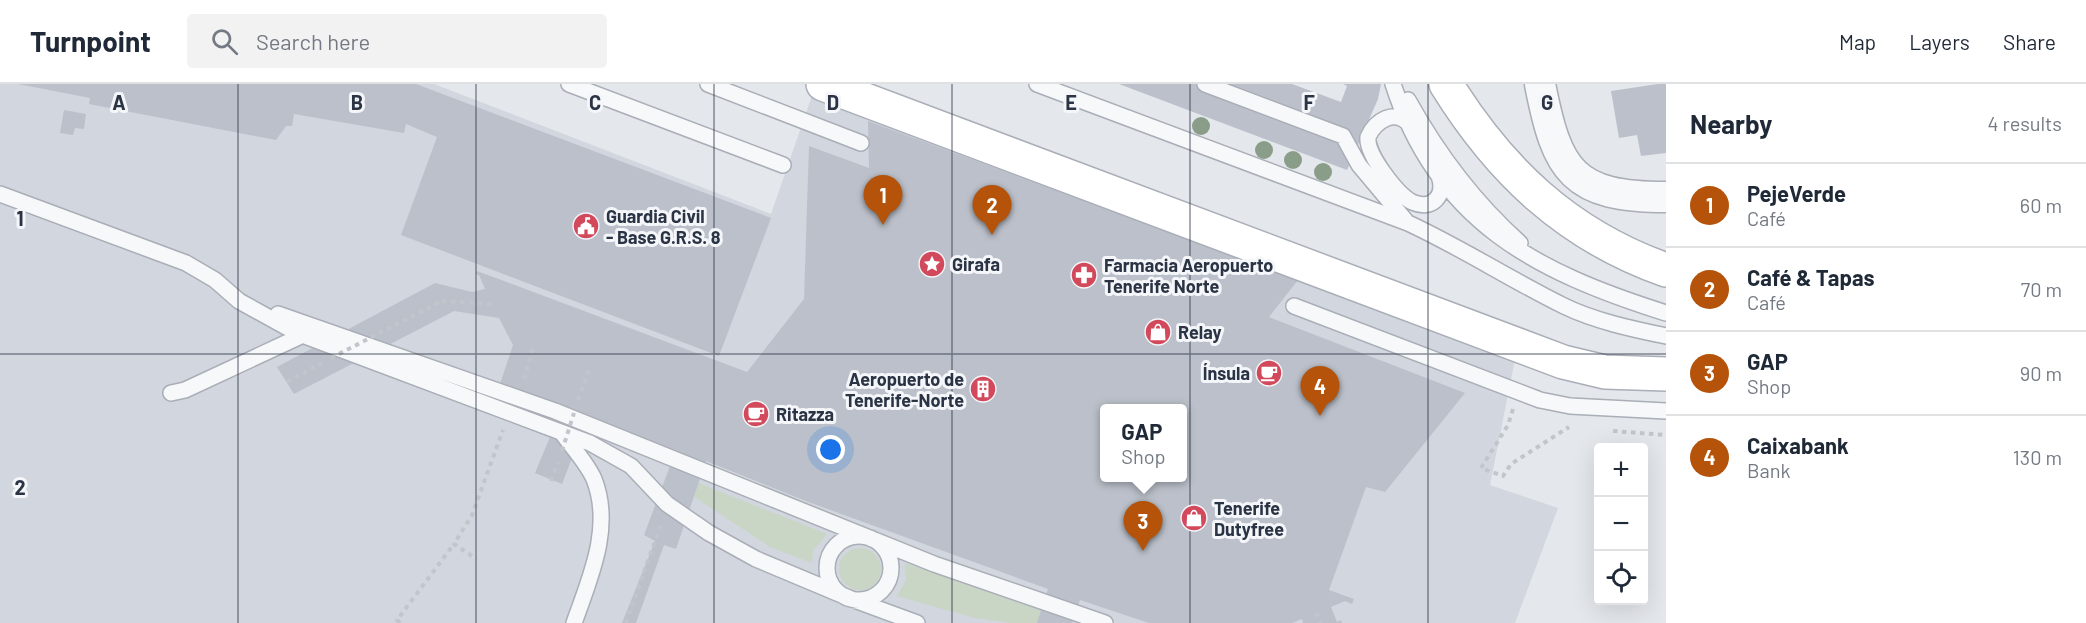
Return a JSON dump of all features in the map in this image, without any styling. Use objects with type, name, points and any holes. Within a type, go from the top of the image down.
[{"type":"main road","points":[[824,84],[1523,348],[1664,392]]},
{"type":"main road","points":[[1446,84],[1490,149],[1533,192],[1591,236],[1666,270]]},
{"type":"main road","points":[[1493,335],[1577,352],[1666,359]]},
{"type":"street","points":[[1540,84],[1549,131],[1556,148],[1576,174],[1590,186],[1617,196],[1666,197]]},
{"type":"lane","points":[[569,84],[783,165]]},
{"type":"lane","points":[[708,84],[861,142]]},
{"type":"lane","points":[[1037,84],[1408,223],[1459,246],[1564,306],[1614,324],[1666,336]]},
{"type":"lane","points":[[1204,84],[1343,136],[1359,165],[1408,223]]},
{"type":"lane","points":[[1393,84],[1409,124],[1442,185],[1438,198],[1428,204],[1415,203],[1403,196],[1370,154],[1368,137],[1378,123],[1393,116],[1409,124]]},
{"type":"lane","points":[[1400,84],[1429,138],[1473,196],[1541,262]]},
{"type":"lane","points":[[1438,175],[1478,222],[1501,239],[1577,281],[1666,313]]},
{"type":"lane","points":[[0,194],[186,263],[215,280],[238,301],[303,335],[590,443],[631,466],[667,504],[709,533],[756,559],[849,598],[917,623]]},
{"type":"lane","points":[[238,301],[515,397],[934,564],[1105,623]]},
{"type":"lane","points":[[1294,306],[1518,394],[1570,406],[1664,392]]},
{"type":"lane","points":[[171,393],[185,390],[303,335]]},
{"type":"lane","points":[[562,433],[593,477],[603,523],[595,560],[574,623]]},
{"type":"lane","points":[[868,538],[885,549],[891,568],[889,578],[878,594],[859,600],[849,598],[839,593],[828,575],[831,554],[837,545],[847,539],[868,538]]},
{"type":"path","points":[[286,382],[442,301],[493,304]]},
{"type":"path","points":[[515,397],[527,374],[534,346]]},
{"type":"path","points":[[584,384],[590,367]]},
{"type":"path","points":[[1518,394],[1508,425],[1481,468],[1503,476],[1511,464],[1566,427],[1577,428]]},
{"type":"path","points":[[400,623],[397,620],[454,544],[472,515],[509,413]]},
{"type":"path","points":[[551,481],[574,413]]},
{"type":"path","points":[[1610,431],[1666,435]]},
{"type":"path","points":[[454,544],[472,556]]},
{"type":"path","points":[[626,623],[652,550]]},
{"type":"path","points":[[1316,613],[1320,623]]},
{"type":"shaded area","points":[[0,84],[434,84],[771,214],[816,84],[1520,334],[1490,485],[1558,508],[1515,623],[0,623]]},
{"type":"green space","points":[[693,481],[827,534],[813,551],[812,563],[770,547],[693,496]]},
{"type":"green space","points":[[860,548],[868,549],[875,554],[880,561],[880,577],[875,584],[868,589],[860,590],[852,589],[845,584],[840,577],[839,569],[840,561],[845,554],[852,549]]},
{"type":"green space","points":[[905,563],[1069,620],[1069,623],[1012,623],[975,618],[897,596],[906,580]]},
{"type":"building","name":"Guardia Civil - Base G.R.S. 8","points":[[18,84],[416,84],[771,218],[719,356],[401,235],[437,137],[406,124],[404,133],[294,114],[292,126],[286,126],[276,140],[89,104],[90,98]]},
{"type":"building","points":[[1119,84],[1292,84],[1341,102],[1347,86],[1343,84],[1381,84],[1378,99],[1347,170]]},
{"type":"building","points":[[1666,84],[1666,153],[1641,156],[1637,135],[1619,138],[1611,91]]},
{"type":"building","points":[[64,110],[86,114],[84,129],[75,128],[73,135],[60,133]]},
{"type":"building","name":"Aeropuerto de Tenerife-Norte","points":[[868,121],[1298,280],[1269,317],[1465,393],[1385,492],[1366,487],[1329,590],[1354,599],[1352,604],[1345,601],[1331,607],[1337,622],[1341,620],[1342,623],[1303,623],[1302,619],[1292,623],[1149,623],[1080,600],[1072,623],[1037,623],[1048,589],[811,503],[706,461],[676,549],[664,545],[636,623],[622,623],[655,541],[644,535],[676,450],[635,439],[587,419],[562,484],[535,473],[562,408],[500,384],[513,345],[499,318],[454,311],[294,394],[277,367],[435,283],[472,292],[485,289],[479,275],[475,274],[477,271],[747,372],[804,299],[809,146],[869,168]]},
{"type":"place","name":"PejeVerde","points":[[883,225]]},
{"type":"place","name":"Guardia Civil - Base G.R.S. 8","points":[[586,226]]},
{"type":"place","name":"Café & Tapas","points":[[992,235]]},
{"type":"place","name":"Girafa","points":[[932,264]]},
{"type":"place","name":"Farmacia Aeropuerto Tenerife Norte","points":[[1084,275]]},
{"type":"place","name":"Relay","points":[[1158,332]]},
{"type":"place","name":"Ínsula","points":[[1269,373]]},
{"type":"place","name":"Aeropuerto de Tenerife-Norte","points":[[983,389]]},
{"type":"place","name":"Ritazza","points":[[756,414]]},
{"type":"place","name":"Caixabank","points":[[1320,416]]},
{"type":"place","name":"Tenerife Dutyfree","points":[[1194,518]]},
{"type":"place","name":"GAP","points":[[1143,551]]}]
